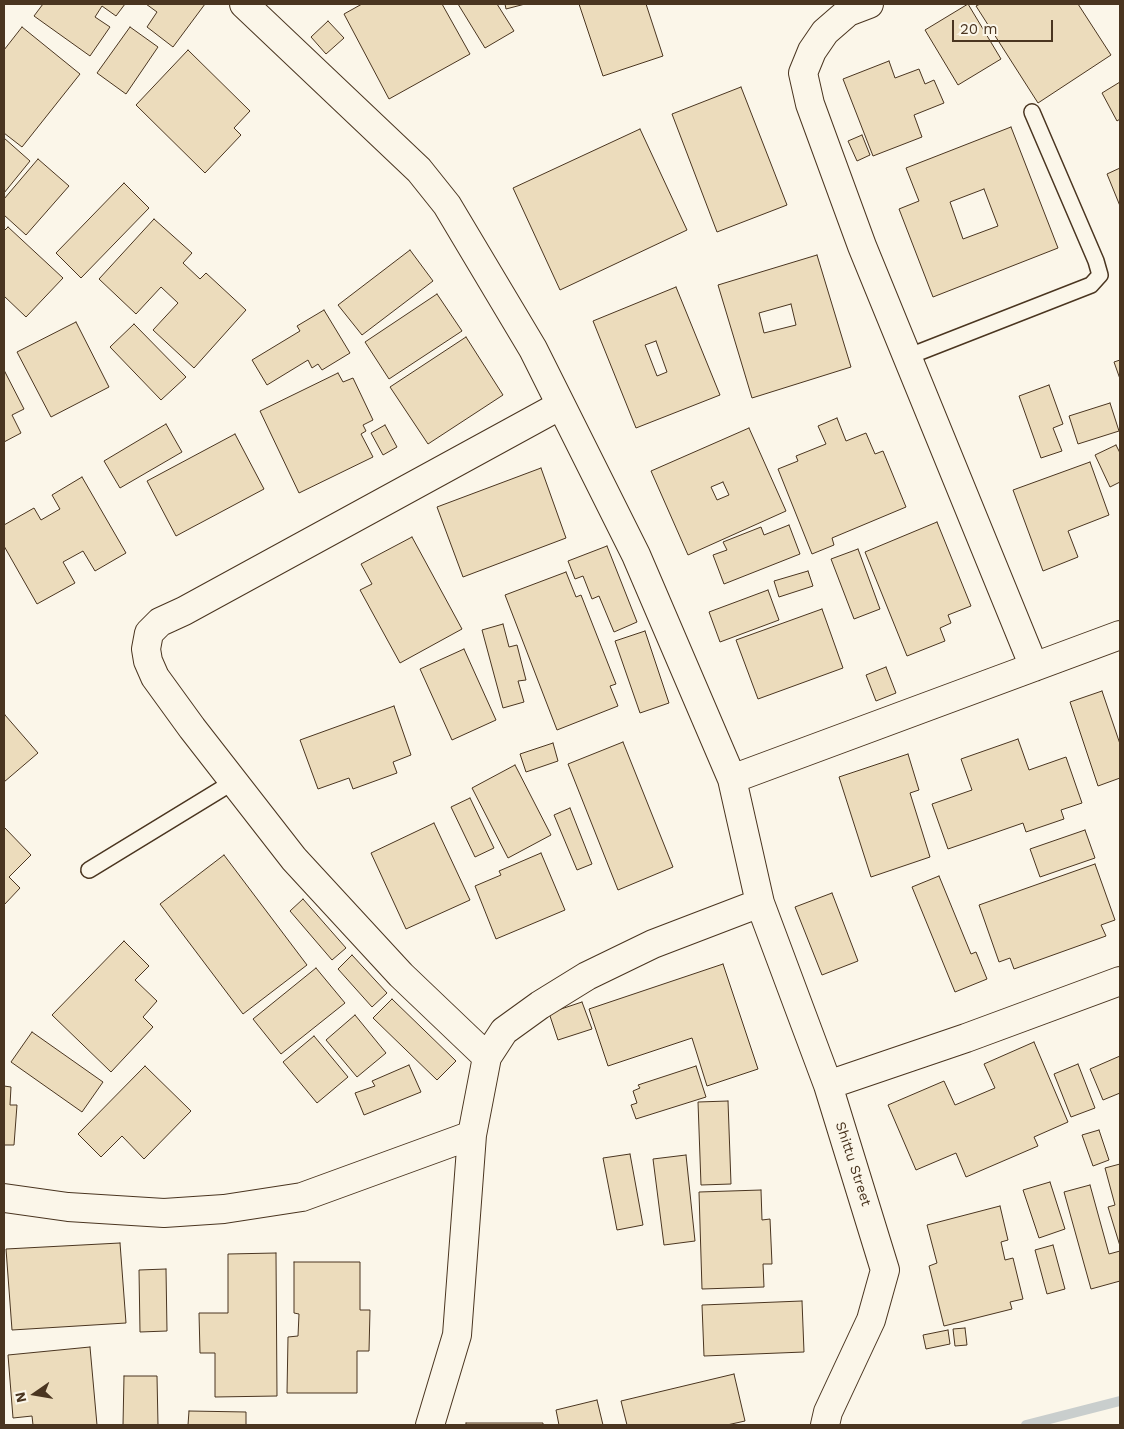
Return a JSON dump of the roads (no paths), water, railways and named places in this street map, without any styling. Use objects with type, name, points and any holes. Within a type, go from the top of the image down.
[{"type":"street","name":"Shittu Street","points":[[244,4],[419,170],[447,205],[532,349],[636,555],[732,779],[760,903],[828,1085],[886,1270],[871,1320],[826,1419]]},
{"type":"street","points":[[868,4],[848,12],[825,32],[812,51],[803,73],[810,104],[858,237],[1034,667]]},
{"type":"street","points":[[488,1057],[401,975],[294,860],[155,677],[148,661],[146,649],[149,634],[160,622],[184,611],[561,405]]},
{"type":"street","points":[[732,779],[1120,635]]},
{"type":"street","points":[[430,1425],[457,1335],[472,1135],[488,1057],[504,1031],[540,1005],[588,976],[653,944],[760,903]]},
{"type":"street","points":[[828,1085],[966,1038],[1120,981]]},
{"type":"street","points":[[4,1198],[68,1207],[164,1213],[224,1209],[302,1196],[472,1135]]},
{"type":"lane","points":[[907,357],[1092,285],[1100,275],[1096,261],[1032,112]]},
{"type":"lane","points":[[89,870],[234,782]]},
{"type":"waterway","points":[[1026,1425],[1120,1401]]}]
